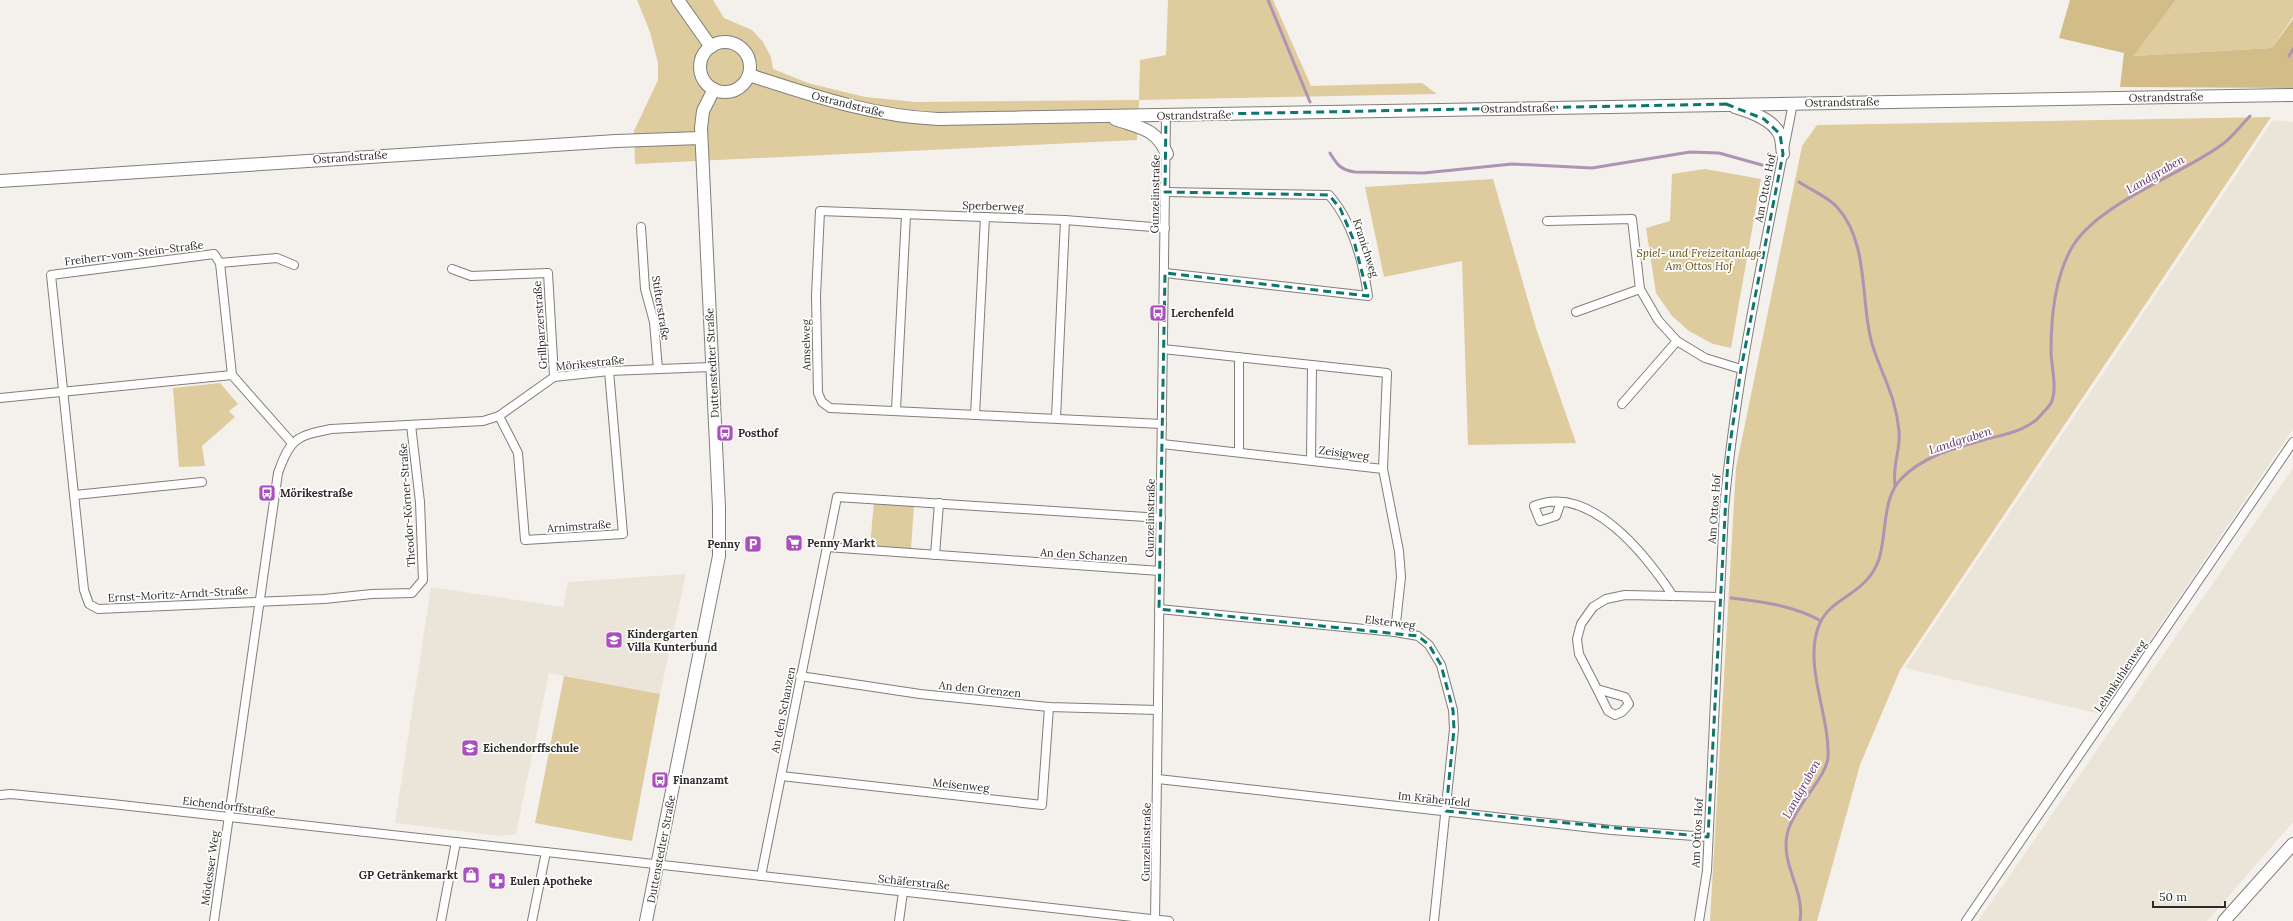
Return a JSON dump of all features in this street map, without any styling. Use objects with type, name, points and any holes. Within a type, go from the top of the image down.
[{"type":"main road","points":[[678,0],[711,47]]},
{"type":"main road","points":[[725,43],[739,47],[748,60],[749,75],[743,84],[734,90],[724,92],[714,89],[702,77],[701,66],[704,56],[711,47],[725,43]]},
{"type":"main road","name":"Ostrandstraße","points":[[749,75],[842,105],[895,116],[938,119],[2293,95]]},
{"type":"main road","name":"Duttenstedter Straße","points":[[646,921],[719,556],[719,508],[701,138],[703,111],[714,89]]},
{"type":"main road","points":[[1726,104],[1753,113],[1768,123],[1780,134],[1783,154]]},
{"type":"main road","points":[[1109,117],[1154,134],[1161,140],[1167,154]]},
{"type":"main road","name":"Ostrandstraße","points":[[0,181],[616,140],[701,138]]},
{"type":"main road","points":[[2224,921],[2293,844]]},
{"type":"street","name":"Am Ottos Hof","points":[[1699,921],[1707,871],[1720,597],[1728,466],[1741,369],[1793,103]]},
{"type":"street","name":"Gunzelinstraße","points":[[1155,920],[1167,154],[1166,115]]},
{"type":"street","name":"Kranichweg","points":[[1165,273],[1368,296],[1354,241],[1340,208],[1329,195],[1166,192]]},
{"type":"street","name":"Sperberweg","points":[[820,211],[1065,220],[1165,228]]},
{"type":"street","name":"Amselweg","points":[[820,211],[816,296],[818,394],[822,402],[830,408],[1162,424]]},
{"type":"street","points":[[896,410],[906,214]]},
{"type":"street","points":[[975,415],[985,218]]},
{"type":"street","points":[[1547,221],[1632,219],[1640,290],[1658,320],[1677,341],[1705,358],[1741,369]]},
{"type":"street","points":[[1056,418],[1065,220]]},
{"type":"street","name":"Stifterstraße","points":[[641,227],[645,288],[654,322],[658,368]]},
{"type":"street","name":"Freiherr-vom-Stein-Straße","points":[[63,391],[51,275],[214,254],[220,262]]},
{"type":"street","points":[[228,817],[278,473],[284,456],[292,443],[232,375],[220,262],[277,258],[294,265]]},
{"type":"street","name":"Grillparzerstraße","points":[[452,269],[471,276],[548,273],[554,377]]},
{"type":"street","points":[[1576,312],[1640,290]]},
{"type":"street","points":[[1622,404],[1677,341]]},
{"type":"street","points":[[1163,349],[1387,373],[1383,469]]},
{"type":"street","points":[[1239,357],[1239,452]]},
{"type":"street","points":[[1311,460],[1312,365]]},
{"type":"street","name":"Mörikestraße","points":[[292,443],[308,433],[331,429],[411,426],[483,421],[499,416],[554,377],[609,371],[711,367]]},
{"type":"street","name":"Arnimstraße","points":[[499,416],[518,453],[526,540],[623,534],[609,371]]},
{"type":"street","points":[[0,398],[232,375]]},
{"type":"street","name":"Ernst-Moritz-Arndt-Straße","points":[[63,391],[84,590],[89,604],[98,609],[259,601]]},
{"type":"street","name":"Theodor-Körner-Straße","points":[[259,601],[324,600],[372,594],[412,593],[423,580],[420,502],[411,426]]},
{"type":"street","name":"Lehmkuhlenweg","points":[[1966,921],[2293,442]]},
{"type":"street","name":"Zeisigweg","points":[[1162,444],[1383,469],[1399,551],[1401,577],[1395,632]]},
{"type":"street","points":[[75,495],[202,482]]},
{"type":"street","name":"An den Schanzen","points":[[761,876],[837,497],[1161,518]]},
{"type":"street","points":[[1561,502],[1588,509],[1607,521],[1636,546],[1673,596]]},
{"type":"street","points":[[935,555],[939,503]]},
{"type":"street","name":"An den Schanzen","points":[[827,548],[1160,571]]},
{"type":"street","points":[[1597,689],[1579,654],[1577,639],[1581,624],[1593,607],[1616,596],[1720,597]]},
{"type":"street","name":"Elsterweg","points":[[1159,609],[1395,632],[1418,636],[1429,645],[1441,665],[1449,690],[1454,729],[1434,921]]},
{"type":"street","name":"An den Grenzen","points":[[800,676],[920,694],[1048,707],[1158,710]]},
{"type":"street","name":"Meisenweg","points":[[781,776],[1042,805],[1048,707]]},
{"type":"street","name":"Im Krähenfeld","points":[[1158,778],[1611,830],[1708,837]]},
{"type":"street","name":"Eichendorffstraße","points":[[0,795],[11,794],[56,798],[657,864]]},
{"type":"street","name":"Mödesser Weg","points":[[214,921],[228,817]]},
{"type":"street","points":[[441,921],[456,842]]},
{"type":"street","points":[[532,921],[546,852]]},
{"type":"street","name":"Schäferstraße","points":[[657,864],[1169,921]]},
{"type":"street","points":[[899,921],[903,892]]},
{"type":"highlighted area","points":[[1726,104],[1764,119],[1780,134],[1783,154],[1741,369],[1728,458],[1708,837],[1446,811],[1454,729],[1453,710],[1441,665],[1429,645],[1418,636],[1159,609],[1165,273],[1368,296],[1354,241],[1340,208],[1329,195],[1165,192],[1166,115]]},
{"type":"shaded area","points":[[2070,0],[2176,0],[2133,56],[2272,48],[2293,19],[2293,88],[2120,87],[2124,53],[2059,38]]},
{"type":"shaded area","points":[[2273,120],[2293,122],[2293,429],[2100,714],[1905,668]]},
{"type":"shaded area","points":[[2293,468],[2293,822],[2207,921],[1978,921]]},
{"type":"shaded area","name":"Eichendorffschule","points":[[686,574],[660,694],[549,673],[516,834],[501,836],[395,823],[431,587],[563,607],[568,582]]},
{"type":"green space","points":[[637,0],[713,0],[724,18],[752,30],[763,42],[771,57],[773,69],[808,83],[865,97],[916,102],[1139,100],[1137,140],[635,164],[634,131],[658,80],[658,63],[650,32]]},
{"type":"green space","points":[[1168,0],[1273,0],[1311,86],[1422,83],[1437,94],[1139,100],[1140,60],[1166,55]]},
{"type":"green space","points":[[2176,0],[2293,0],[2293,17],[2272,48],[2132,56]]},
{"type":"green space","points":[[2271,117],[1900,670],[1860,765],[1817,921],[1710,921],[1736,468],[1802,146],[1817,125]]},
{"type":"green space","name":"Spiel- und Freizeitanlage Am Ottos Hof","points":[[1705,169],[1761,179],[1731,348],[1713,344],[1689,331],[1672,316],[1656,293],[1646,228],[1670,221],[1672,174]]},
{"type":"green space","points":[[1493,179],[1536,328],[1576,443],[1468,445],[1462,261],[1384,277],[1365,187]]},
{"type":"green space","points":[[220,383],[238,404],[229,411],[235,417],[202,446],[205,466],[179,467],[173,388]]},
{"type":"green space","points":[[874,502],[914,505],[911,549],[870,546]]},
{"type":"green space","points":[[564,676],[660,694],[632,841],[535,823]]},
{"type":"waterway","points":[[1268,0],[1310,102]]},
{"type":"waterway","name":"Landgraben","points":[[2289,56],[2293,49]]},
{"type":"waterway","name":"Landgraben","points":[[1800,921],[1801,910],[1797,888],[1787,857],[1787,835],[1795,815],[1822,774],[1828,757],[1825,724],[1815,671],[1815,638],[1825,614],[1858,588],[1874,571],[1879,559],[1888,506],[1895,487],[1909,471],[1928,459],[1958,447],[2021,429],[2035,421],[2041,415],[2050,404],[2053,397],[2054,384],[2051,351],[2053,311],[2061,272],[2071,249],[2083,233],[2098,219],[2139,192],[2220,146],[2232,136],[2250,116]]},
{"type":"waterway","points":[[1330,153],[1340,166],[1346,170],[1355,172],[1424,173],[1512,164],[1592,168],[1690,152],[1719,153],[1762,165]]},
{"type":"waterway","points":[[1799,182],[1824,197],[1837,207],[1848,222],[1855,239],[1863,276],[1869,333],[1895,408],[1899,431],[1899,444],[1894,478],[1895,485]]},
{"type":"waterway","points":[[1731,598],[1788,608],[1799,611],[1821,621]]},
{"type":"place","name":"Lerchenfeld","points":[[1158,313]]},
{"type":"place","name":"Posthof","points":[[725,433]]},
{"type":"place","name":"Mörikestraße","points":[[267,493]]},
{"type":"place","name":"Penny Markt","points":[[794,543]]},
{"type":"place","name":"Penny","points":[[753,544]]},
{"type":"place","name":"Kindergarten Villa Kunterbund","points":[[614,640]]},
{"type":"place","name":"Eichendorffschule","points":[[470,748]]},
{"type":"place","name":"Finanzamt","points":[[660,780]]},
{"type":"place","name":"GP Getränkemarkt","points":[[471,875]]},
{"type":"place","name":"Eulen Apotheke","points":[[497,881]]}]
